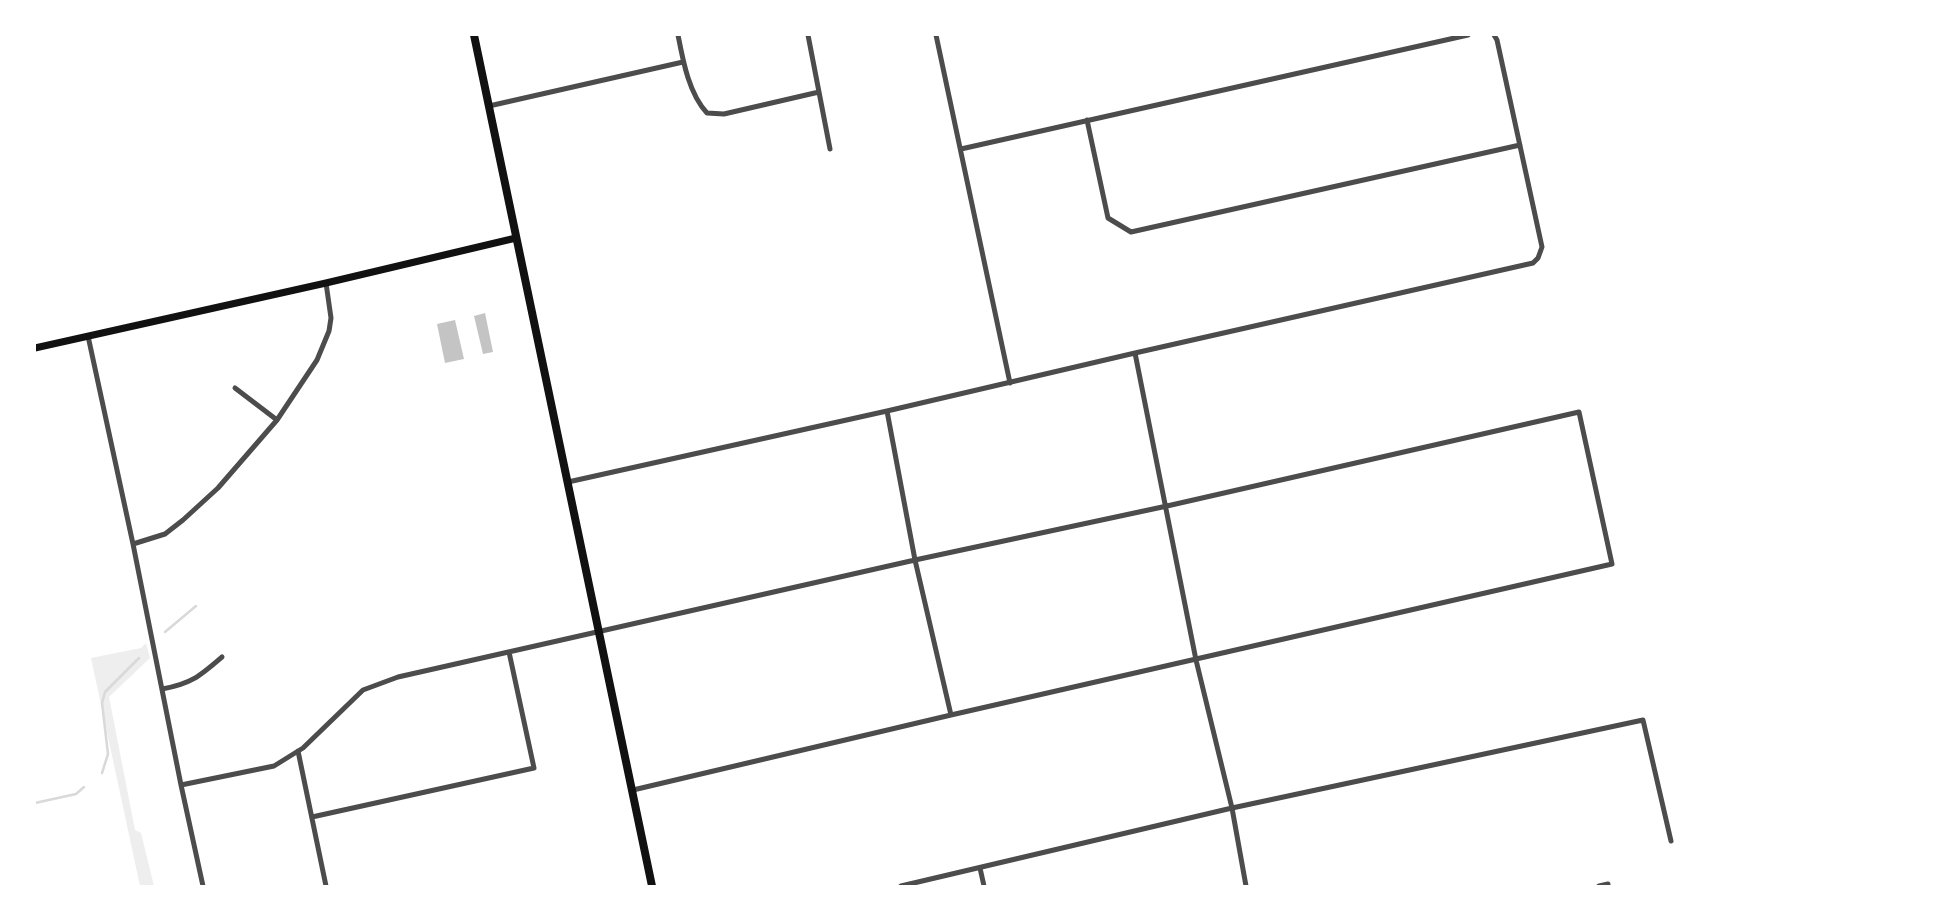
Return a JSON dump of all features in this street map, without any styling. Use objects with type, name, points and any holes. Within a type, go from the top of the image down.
[{"type":"main road","points":[[474,35],[652,886]]},
{"type":"main road","points":[[35,348],[326,283],[516,238]]},
{"type":"street","points":[[678,35],[683,62],[699,105],[707,113],[724,114],[819,92]]},
{"type":"street","points":[[808,35],[830,149]]},
{"type":"street","points":[[936,35],[962,148],[1010,383]]},
{"type":"street","points":[[962,148],[1468,35]]},
{"type":"street","points":[[568,482],[1533,263],[1538,258],[1542,247],[1496,37]]},
{"type":"street","points":[[489,106],[683,62]]},
{"type":"street","points":[[1087,120],[1108,218],[1131,232],[1520,145]]},
{"type":"street","points":[[133,544],[165,534],[183,520],[218,488],[278,420],[318,360],[329,331],[331,318],[326,283]]},
{"type":"street","points":[[88,336],[203,886]]},
{"type":"street","points":[[1135,353],[1167,506],[1196,660],[1232,808],[1246,886]]},
{"type":"street","points":[[235,388],[278,420]]},
{"type":"street","points":[[887,411],[915,560],[951,715]]},
{"type":"street","points":[[181,785],[274,766],[298,751],[363,690],[398,676],[915,560],[1167,506],[1579,412],[1612,564],[951,715],[633,790]]},
{"type":"street","points":[[312,817],[534,768],[509,652]]},
{"type":"street","points":[[162,689],[180,686],[196,678],[222,657]]},
{"type":"street","points":[[901,886],[1232,808],[1643,720],[1671,841]]},
{"type":"street","points":[[298,751],[326,886]]},
{"type":"street","points":[[980,868],[984,886]]},
{"type":"street","points":[[1599,886],[1608,884]]},
{"type":"shaded area","points":[[146,643],[150,658],[109,697],[135,830],[141,833],[154,886],[140,886],[91,658],[141,648]]},
{"type":"building","points":[[485,313],[493,352],[483,354],[474,316]]},
{"type":"building","points":[[455,320],[464,359],[445,363],[437,324]]},
{"type":"waterway","points":[[165,632],[196,606]]},
{"type":"waterway","points":[[102,773],[108,754],[102,703],[105,692],[139,658]]},
{"type":"waterway","points":[[35,803],[76,794],[84,787]]}]
